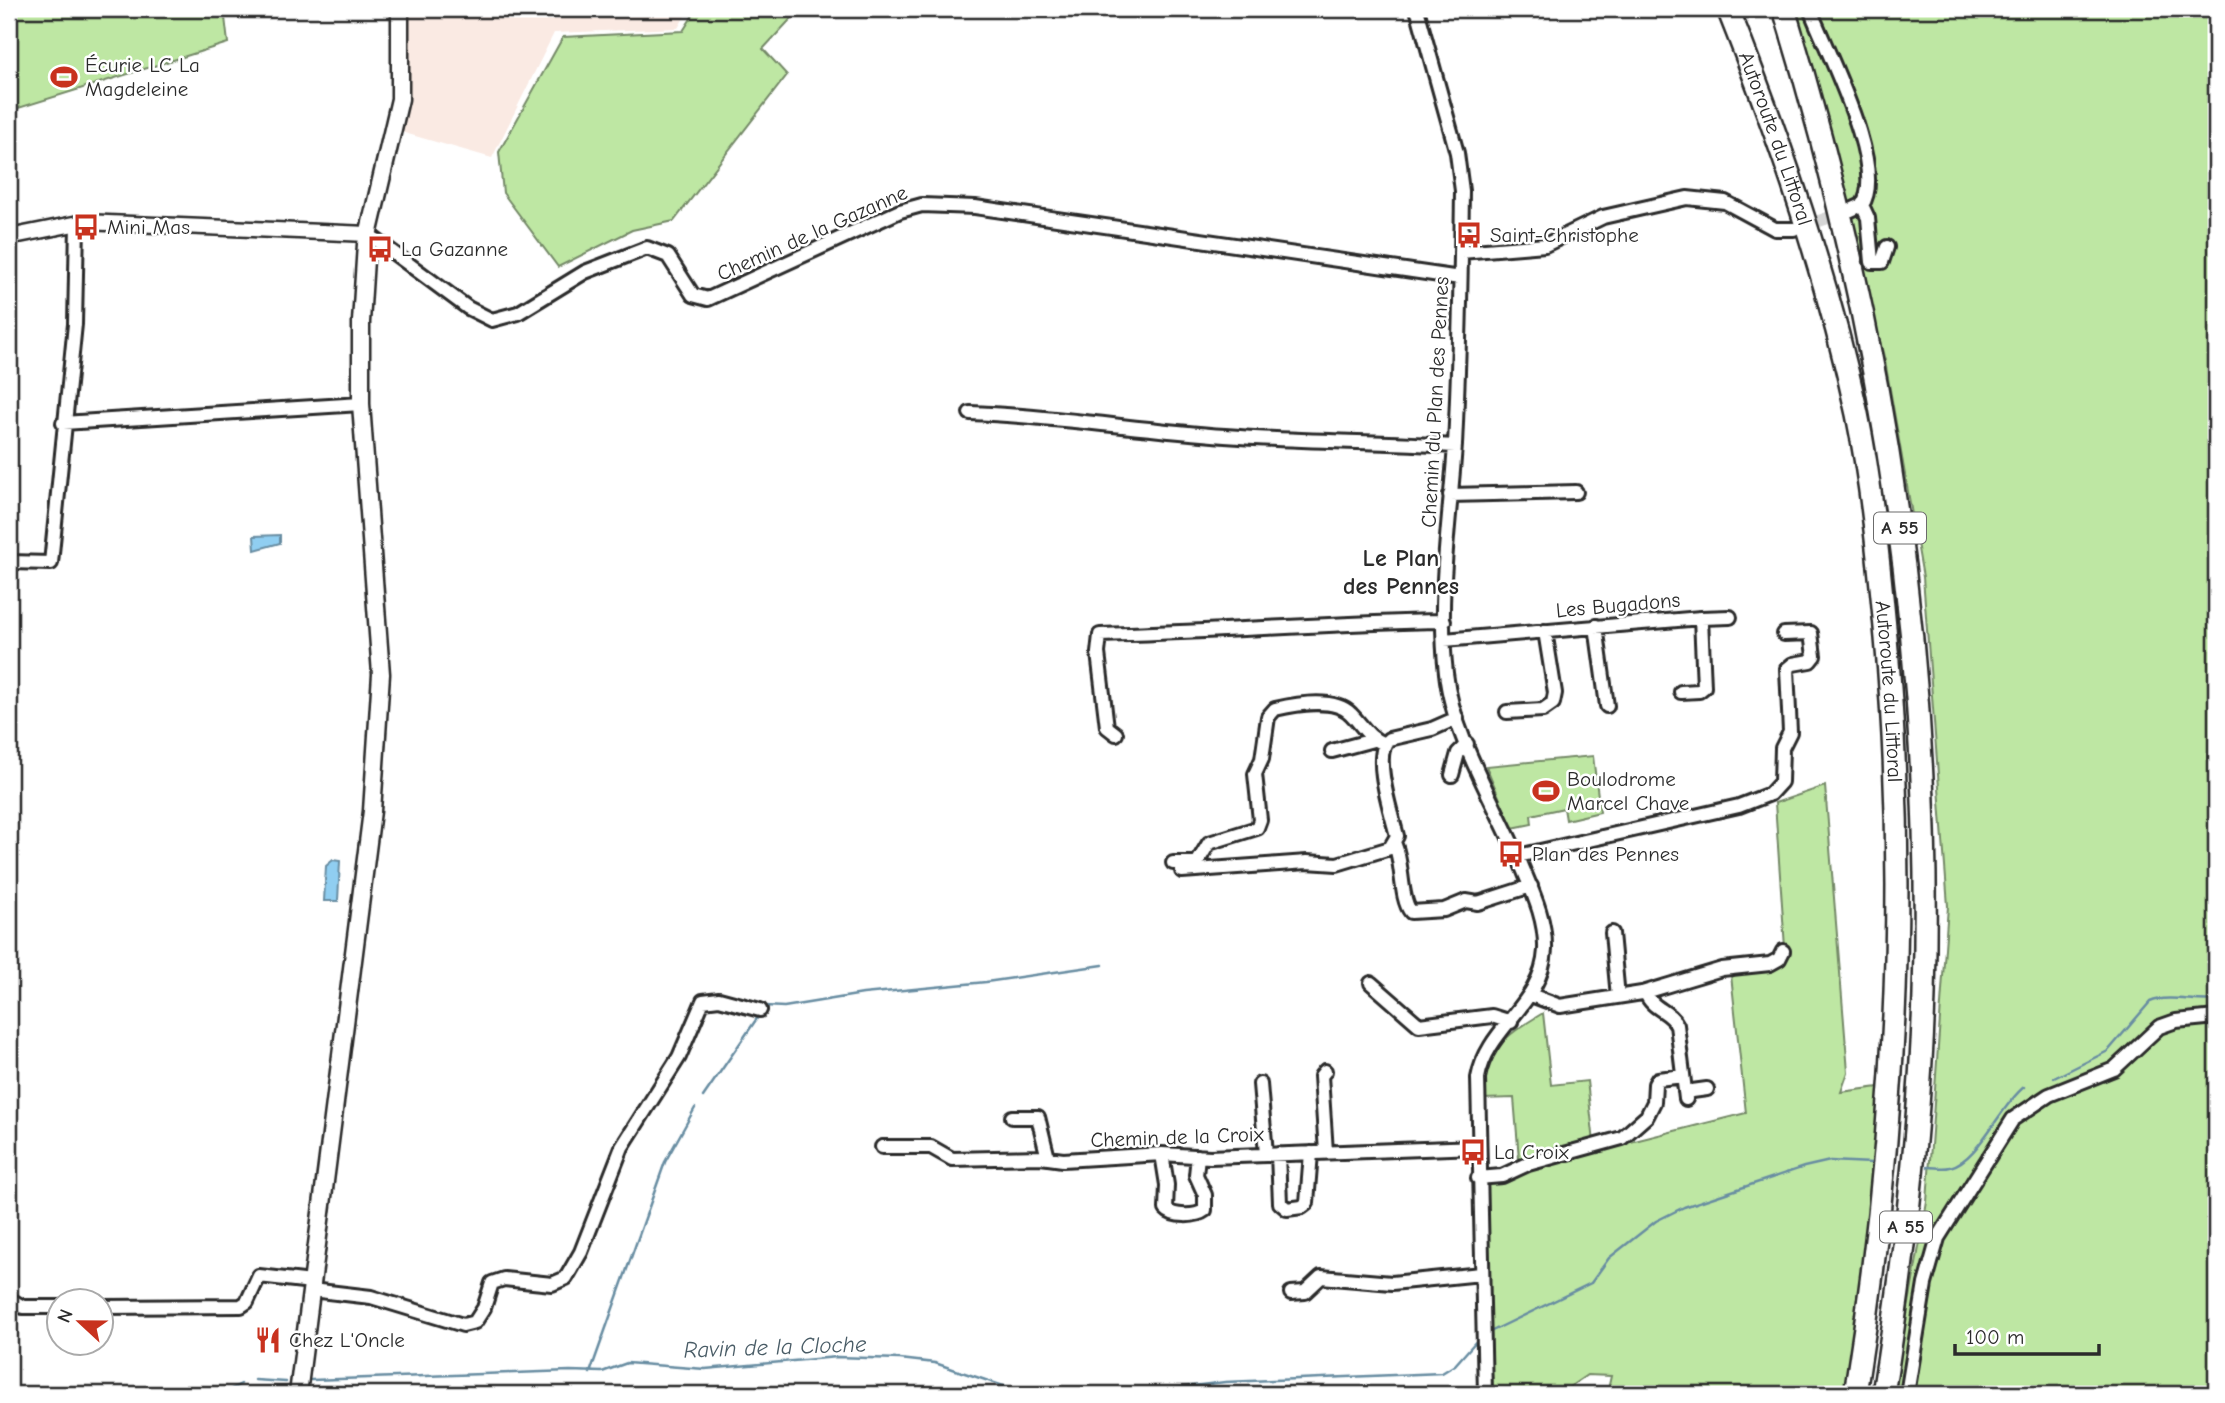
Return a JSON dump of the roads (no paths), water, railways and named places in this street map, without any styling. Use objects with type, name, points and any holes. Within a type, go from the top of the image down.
[{"type":"highway","name":"Autoroute du Littoral","points":[[1728,9],[1794,186],[1837,332],[1857,416],[1881,581],[1896,790],[1899,905],[1897,995],[1884,1184],[1855,1394]]},
{"type":"highway","name":"Autoroute du Littoral","points":[[1784,9],[1830,173],[1871,354],[1908,589],[1916,689],[1923,798],[1924,996],[1911,1185],[1900,1284],[1882,1394]]},
{"type":"main road","points":[[298,1394],[372,811],[381,674],[361,404],[361,322],[368,234],[400,99],[400,9]]},
{"type":"street","name":"Chemin du Plan des Pennes","points":[[1417,9],[1457,153],[1462,191],[1455,446],[1444,621],[1446,671],[1466,744],[1531,886],[1542,920],[1545,947],[1541,973],[1531,995],[1486,1052],[1480,1069],[1477,1147],[1485,1394]]},
{"type":"street","points":[[1810,9],[1859,129],[1868,183],[1867,198],[1857,208],[1868,218],[1872,262],[1882,262],[1887,247]]},
{"type":"street","points":[[1461,251],[1545,245],[1602,217],[1687,198],[1725,202],[1775,229],[1794,229]]},
{"type":"street","name":"Chemin de la Gazanne","points":[[368,234],[468,308],[492,320],[518,313],[585,272],[647,248],[668,256],[693,295],[708,299],[900,211],[922,205],[975,207],[1460,278]]},
{"type":"street","points":[[9,562],[51,563],[75,324],[77,224]]},
{"type":"street","points":[[9,237],[77,224],[368,234]]},
{"type":"street","points":[[63,423],[361,404]]},
{"type":"street","points":[[970,412],[1046,416],[1133,429],[1229,437],[1455,446]]},
{"type":"street","points":[[1450,495],[1576,492]]},
{"type":"street","points":[[1701,618],[1730,617]]},
{"type":"street","name":"Les Bugadons","points":[[1444,640],[1701,618],[1704,687],[1699,691],[1681,692]]},
{"type":"street","points":[[1116,734],[1108,731],[1107,727],[1098,653],[1100,635],[1203,632],[1240,627],[1444,621]]},
{"type":"street","points":[[1597,626],[1607,706]]},
{"type":"street","points":[[1549,630],[1563,703]]},
{"type":"street","points":[[1507,712],[1544,710],[1553,703],[1555,693],[1549,630]]},
{"type":"street","points":[[1518,856],[1739,806],[1777,789],[1781,782],[1782,748],[1790,732],[1787,669],[1793,664],[1810,661],[1814,656],[1811,633],[1784,634]]},
{"type":"street","points":[[1395,845],[1337,864],[1307,862],[1177,867],[1197,863],[1209,844],[1249,833],[1260,824],[1254,779],[1262,759],[1268,718],[1275,709],[1324,704],[1342,707],[1378,742],[1398,836],[1395,845],[1401,859],[1406,904],[1411,912],[1444,910],[1466,901],[1478,903],[1531,886]]},
{"type":"street","points":[[1332,751],[1432,729],[1457,718]]},
{"type":"street","points":[[1452,775],[1458,752],[1466,744]]},
{"type":"street","points":[[1612,933],[1618,997]]},
{"type":"street","points":[[1531,995],[1560,1006],[1646,993],[1722,970],[1770,964],[1779,959],[1783,951]]},
{"type":"street","points":[[1371,983],[1419,1025],[1492,1016],[1511,1022]]},
{"type":"street","points":[[1646,993],[1652,1005],[1676,1022],[1686,1095],[1707,1089]]},
{"type":"street","points":[[116,1307],[242,1306],[259,1276],[371,1297],[463,1325],[475,1322],[484,1308],[492,1283],[504,1279],[552,1284],[566,1278],[581,1252],[622,1147],[679,1057],[704,1001],[719,999],[760,1010]]},
{"type":"street","points":[[1907,1394],[1925,1284],[1938,1238],[2013,1119],[2049,1095],[2114,1069],[2159,1027],[2176,1021],[2216,1017]]},
{"type":"street","points":[[1325,1071],[1321,1076],[1326,1152]]},
{"type":"street","points":[[1478,1178],[1502,1175],[1528,1164],[1614,1141],[1647,1116],[1654,1102],[1656,1081],[1683,1076]]},
{"type":"street","points":[[1260,1084],[1280,1203],[1287,1209],[1302,1207],[1307,1203],[1311,1153]]},
{"type":"street","points":[[1012,1117],[1038,1117],[1048,1158]]},
{"type":"street","name":"Chemin de la Croix","points":[[882,1147],[926,1146],[952,1159],[1063,1160],[1162,1154],[1198,1156],[1477,1147]]},
{"type":"street","points":[[1162,1154],[1167,1185],[1166,1209],[1173,1214],[1199,1214],[1205,1210],[1205,1195],[1196,1175],[1198,1156]]},
{"type":"street","points":[[1291,1293],[1305,1292],[1321,1277],[1392,1283],[1481,1274]]},
{"type":"street","points":[[9,1299],[23,1307],[46,1307]]},
{"type":"water","points":[[280,535],[280,543],[255,550],[254,536]]},
{"type":"water","points":[[333,860],[340,861],[338,901],[324,901],[326,866]]},
{"type":"waterway","points":[[765,1006],[784,1007],[863,994],[986,982],[1103,965]]},
{"type":"waterway","name":"Ravin de la Cloche","points":[[2054,1078],[2108,1051],[2150,1002],[2166,999],[2216,1000]]},
{"type":"waterway","points":[[703,1097],[760,1014]]},
{"type":"waterway","name":"Ravin de la Cloche","points":[[1928,1167],[1950,1167],[1970,1154],[2024,1087]]},
{"type":"waterway","points":[[590,1373],[665,1162],[695,1108]]},
{"type":"waterway","name":"Ravin de la Cloche","points":[[1490,1332],[1591,1283],[1609,1258],[1656,1221],[1684,1207],[1804,1167],[1830,1161],[1872,1163]]},
{"type":"waterway","name":"Ravin de la Cloche","points":[[1129,1394],[1225,1382],[1442,1373],[1455,1365],[1478,1339]]},
{"type":"waterway","name":"Ravin de la Cloche","points":[[311,1380],[602,1372],[627,1363],[705,1369],[837,1357],[935,1363],[1027,1394]]},
{"type":"waterway","name":"Ravin de la Cloche","points":[[255,1380],[286,1382]]},
{"type":"waterway","name":"Ravin de la Cloche","points":[[221,1394],[241,1384]]},
{"type":"tunnel","points":[[1801,227],[1843,213]]},
{"type":"place","name":"Écurie LC La Magdeleine","points":[[64,77]]},
{"type":"place","name":"Mini Mas","points":[[86,227]]},
{"type":"place","name":"Saint-Christophe","points":[[1469,235]]},
{"type":"place","name":"La Gazanne","points":[[380,249]]},
{"type":"place","name":"Boulodrome Marcel Chave","points":[[1546,791]]},
{"type":"place","name":"Plan des Pennes","points":[[1511,854]]},
{"type":"place","name":"La Croix","points":[[1473,1152]]},
{"type":"place","name":"Chez L'Oncle","points":[[268,1340]]},
{"type":"district","name":"Le Plan des Pennes","points":[[1401,572]]}]
